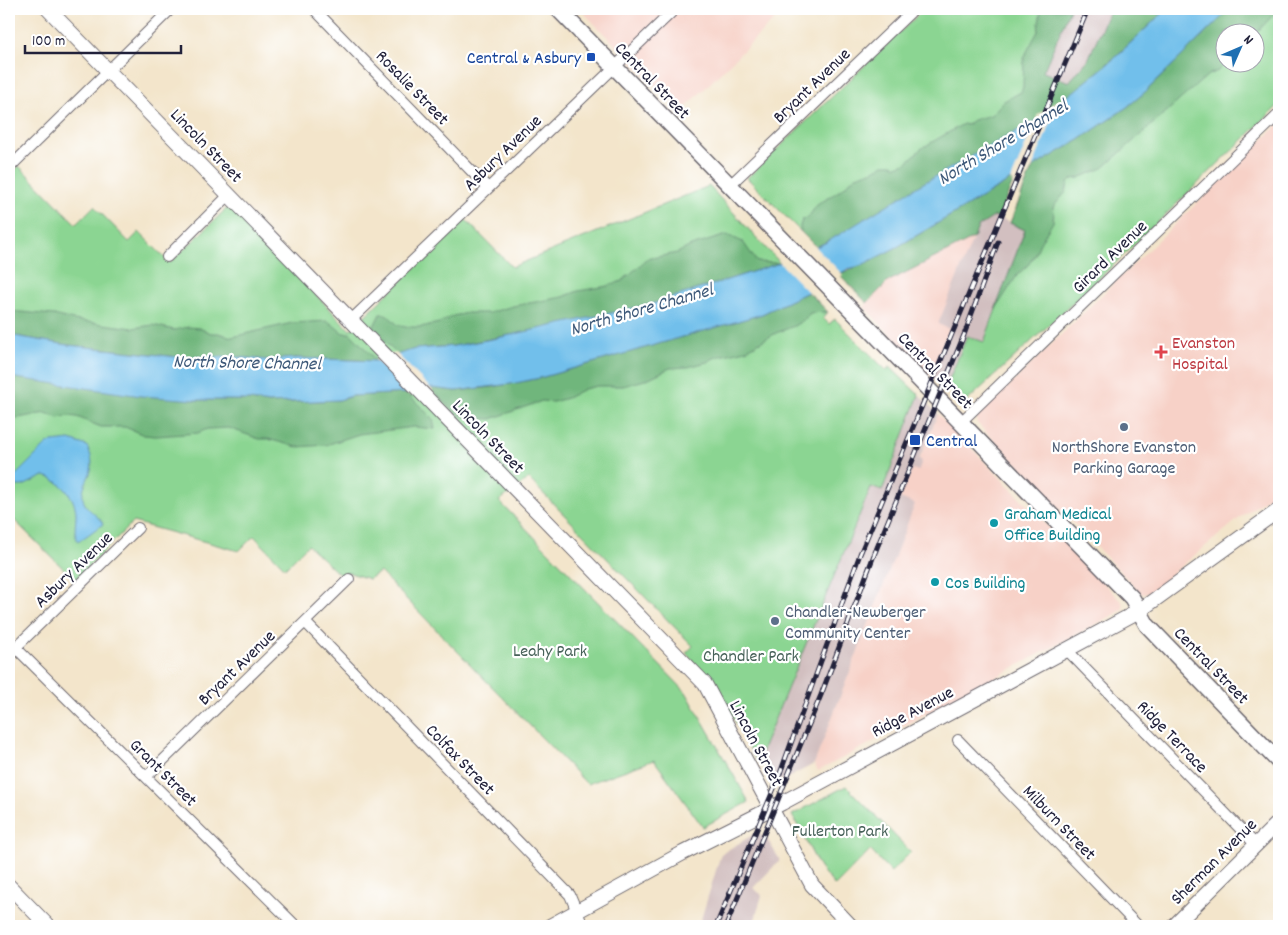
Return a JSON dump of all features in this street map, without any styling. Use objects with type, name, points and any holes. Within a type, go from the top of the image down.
[{"type":"main road","name":"Central Street","points":[[558,9],[1132,598],[1147,625],[1279,762]]},
{"type":"street","name":"Lincoln Street","points":[[48,9],[705,684],[812,885],[852,926]]},
{"type":"street","points":[[9,168],[171,9]]},
{"type":"street","name":"Rosalie Street","points":[[314,9],[488,188]]},
{"type":"street","name":"Asbury Avenue","points":[[351,320],[675,9]]},
{"type":"street","name":"Bryant Avenue","points":[[730,185],[914,9]]},
{"type":"street","name":"Girard Avenue","points":[[961,422],[1279,114]]},
{"type":"street","points":[[167,257],[230,195]]},
{"type":"street","name":"Ridge Avenue","points":[[550,926],[683,852],[771,808],[1139,611],[1279,510]]},
{"type":"street","name":"Asbury Avenue","points":[[11,647],[138,528]]},
{"type":"street","name":"Bryant Avenue","points":[[146,777],[349,579]]},
{"type":"street","name":"Colfax Street","points":[[306,622],[570,895],[583,926]]},
{"type":"street","name":"Grant Street","points":[[11,647],[146,777],[296,926]]},
{"type":"street","name":"Ridge Terrace","points":[[1067,650],[1256,845]]},
{"type":"street","name":"Milburn Street","points":[[958,740],[1138,926]]},
{"type":"street","name":"Sherman Avenue","points":[[1174,926],[1279,822]]},
{"type":"street","points":[[9,886],[48,926]]},
{"type":"shaded area","points":[[580,9],[785,9],[681,112]]},
{"type":"shaded area","points":[[1070,9],[1110,9],[1088,60],[1069,82],[1043,72]]},
{"type":"shaded area","name":"Evanston Hospital","points":[[1279,124],[1279,490],[1242,516],[1149,593],[1142,594],[977,423],[976,418]]},
{"type":"shaded area","points":[[995,216],[1025,229],[984,342],[967,336],[945,390],[930,375],[949,329],[938,324],[978,227]]},
{"type":"shaded area","points":[[974,238],[939,323],[949,328],[930,375],[864,307],[889,281]]},
{"type":"shaded area","points":[[919,395],[938,414],[919,459],[922,461],[918,471],[913,469],[900,498],[915,504],[814,764],[782,781],[774,777],[760,753],[879,467]]},
{"type":"shaded area","points":[[938,414],[1122,602],[1123,608],[1119,612],[818,771],[814,764],[914,505],[900,498],[913,468],[918,470],[922,461],[919,460]]},
{"type":"shaded area","points":[[756,833],[767,839],[780,860],[753,888],[762,895],[753,926],[699,926],[721,854]]},
{"type":"green space","points":[[924,9],[1070,9],[1043,72],[1069,82],[1088,60],[1110,9],[1279,9],[1279,105],[1103,275],[965,403],[947,385],[967,336],[984,342],[1025,230],[1010,223],[1058,105],[816,247],[747,178]]},
{"type":"green space","points":[[1041,9],[1070,9],[1043,72],[1069,82],[1088,60],[1110,9],[1167,9],[1086,82],[1034,122],[921,185],[816,247],[801,232],[802,220],[809,216],[817,205],[842,189],[856,176],[874,170],[884,164],[897,166],[906,163],[922,148],[963,124],[967,125],[973,120],[991,115],[1004,101],[1021,92],[1023,87],[1024,57],[1038,31]]},
{"type":"green space","points":[[1230,9],[1279,9],[1266,23],[1217,22]]},
{"type":"green space","points":[[1216,23],[1216,72],[1208,75],[1103,168],[1072,179],[1068,183],[1066,192],[1053,207],[1053,222],[1035,255],[1018,274],[995,310],[1025,230],[1010,223],[1033,167],[1079,140],[1127,107]]},
{"type":"green space","points":[[19,166],[76,224],[94,206],[129,242],[139,232],[170,263],[226,209],[233,209],[350,330],[465,219],[512,267],[709,186],[828,312],[823,318],[829,324],[835,319],[886,370],[890,367],[919,395],[882,491],[871,487],[757,762],[718,689],[686,653],[693,646],[529,479],[499,501],[686,692],[749,802],[703,827],[654,760],[587,784],[380,572],[369,579],[347,572],[342,577],[308,545],[285,568],[254,536],[239,551],[133,522],[75,580],[9,515],[9,176]]},
{"type":"green space","points":[[1014,180],[998,218],[995,216],[978,227],[974,238],[889,281],[867,303],[839,274],[860,266],[897,247]]},
{"type":"green space","points":[[727,235],[743,242],[757,262],[780,263],[652,304],[454,346],[415,349],[398,355],[374,331],[374,326],[380,314],[386,314],[398,325],[421,327],[439,323],[453,316],[467,313],[489,313],[513,306],[563,297],[578,291],[608,286],[622,281],[647,259],[677,253],[691,246]]},
{"type":"green space","points":[[808,292],[828,312],[810,313],[805,319],[794,326],[776,333],[746,350],[716,357],[707,362],[688,367],[670,368],[645,380],[623,386],[597,386],[584,389],[567,398],[553,402],[542,401],[491,419],[471,418],[456,414],[431,388],[456,391],[493,387],[540,378],[762,314]]},
{"type":"green space","points":[[9,311],[54,315],[73,320],[133,328],[153,325],[174,330],[188,327],[199,328],[211,333],[232,337],[292,323],[328,321],[343,333],[350,333],[377,361],[178,357],[68,345],[9,335]]},
{"type":"green space","points":[[9,377],[196,400],[250,400],[269,403],[339,400],[352,396],[407,393],[433,419],[435,429],[414,427],[359,434],[326,445],[297,447],[268,439],[259,439],[229,428],[207,429],[198,433],[144,435],[125,427],[101,427],[77,417],[58,418],[46,413],[18,418],[9,417]]},
{"type":"green space","name":"Fullerton Park","points":[[846,786],[911,852],[891,872],[870,850],[835,886],[820,868],[792,815]]},
{"type":"water","name":"North Shore Channel","points":[[1167,9],[1230,9],[1145,92],[1127,107],[1079,140],[897,247],[860,266],[848,269],[808,292],[762,314],[540,378],[456,391],[431,388],[407,393],[352,396],[339,400],[269,403],[250,400],[196,400],[141,396],[9,377],[9,335],[68,345],[178,357],[377,361],[415,349],[454,346],[492,339],[652,304],[780,263],[827,242],[920,185],[1033,122],[1109,63]]},
{"type":"water","points":[[70,440],[87,446],[91,455],[91,470],[84,486],[83,499],[86,506],[103,524],[78,542],[75,532],[76,514],[73,501],[61,485],[44,476],[23,486],[9,486],[11,480],[47,444]]},
{"type":"pier","points":[[1060,99],[1031,171],[1013,182],[1011,180],[1038,115]]},
{"type":"pier","points":[[814,245],[843,275],[810,294],[778,261]]},
{"type":"pier","points":[[396,353],[433,391],[409,395],[375,359]]},
{"type":"railway","points":[[716,926],[778,779],[860,554],[1088,9]]},
{"type":"railway","points":[[726,926],[821,695],[874,555],[964,335],[998,242]]},
{"type":"place","name":"Central & Asbury","points":[[591,57]]},
{"type":"place","name":"Evanston Hospital","points":[[1161,352]]},
{"type":"place","name":"NorthShore Evanston Parking Garage","points":[[1124,427]]},
{"type":"place","name":"Central","points":[[915,440]]},
{"type":"place","name":"Graham Medical Office Building","points":[[994,523]]},
{"type":"place","name":"Cos Building","points":[[935,582]]},
{"type":"place","name":"Chandler-Newberger Community Center","points":[[775,621]]},
{"type":"park label","name":"Leahy Park","points":[[550,650]]},
{"type":"park label","name":"Chandler Park","points":[[751,655]]}]
